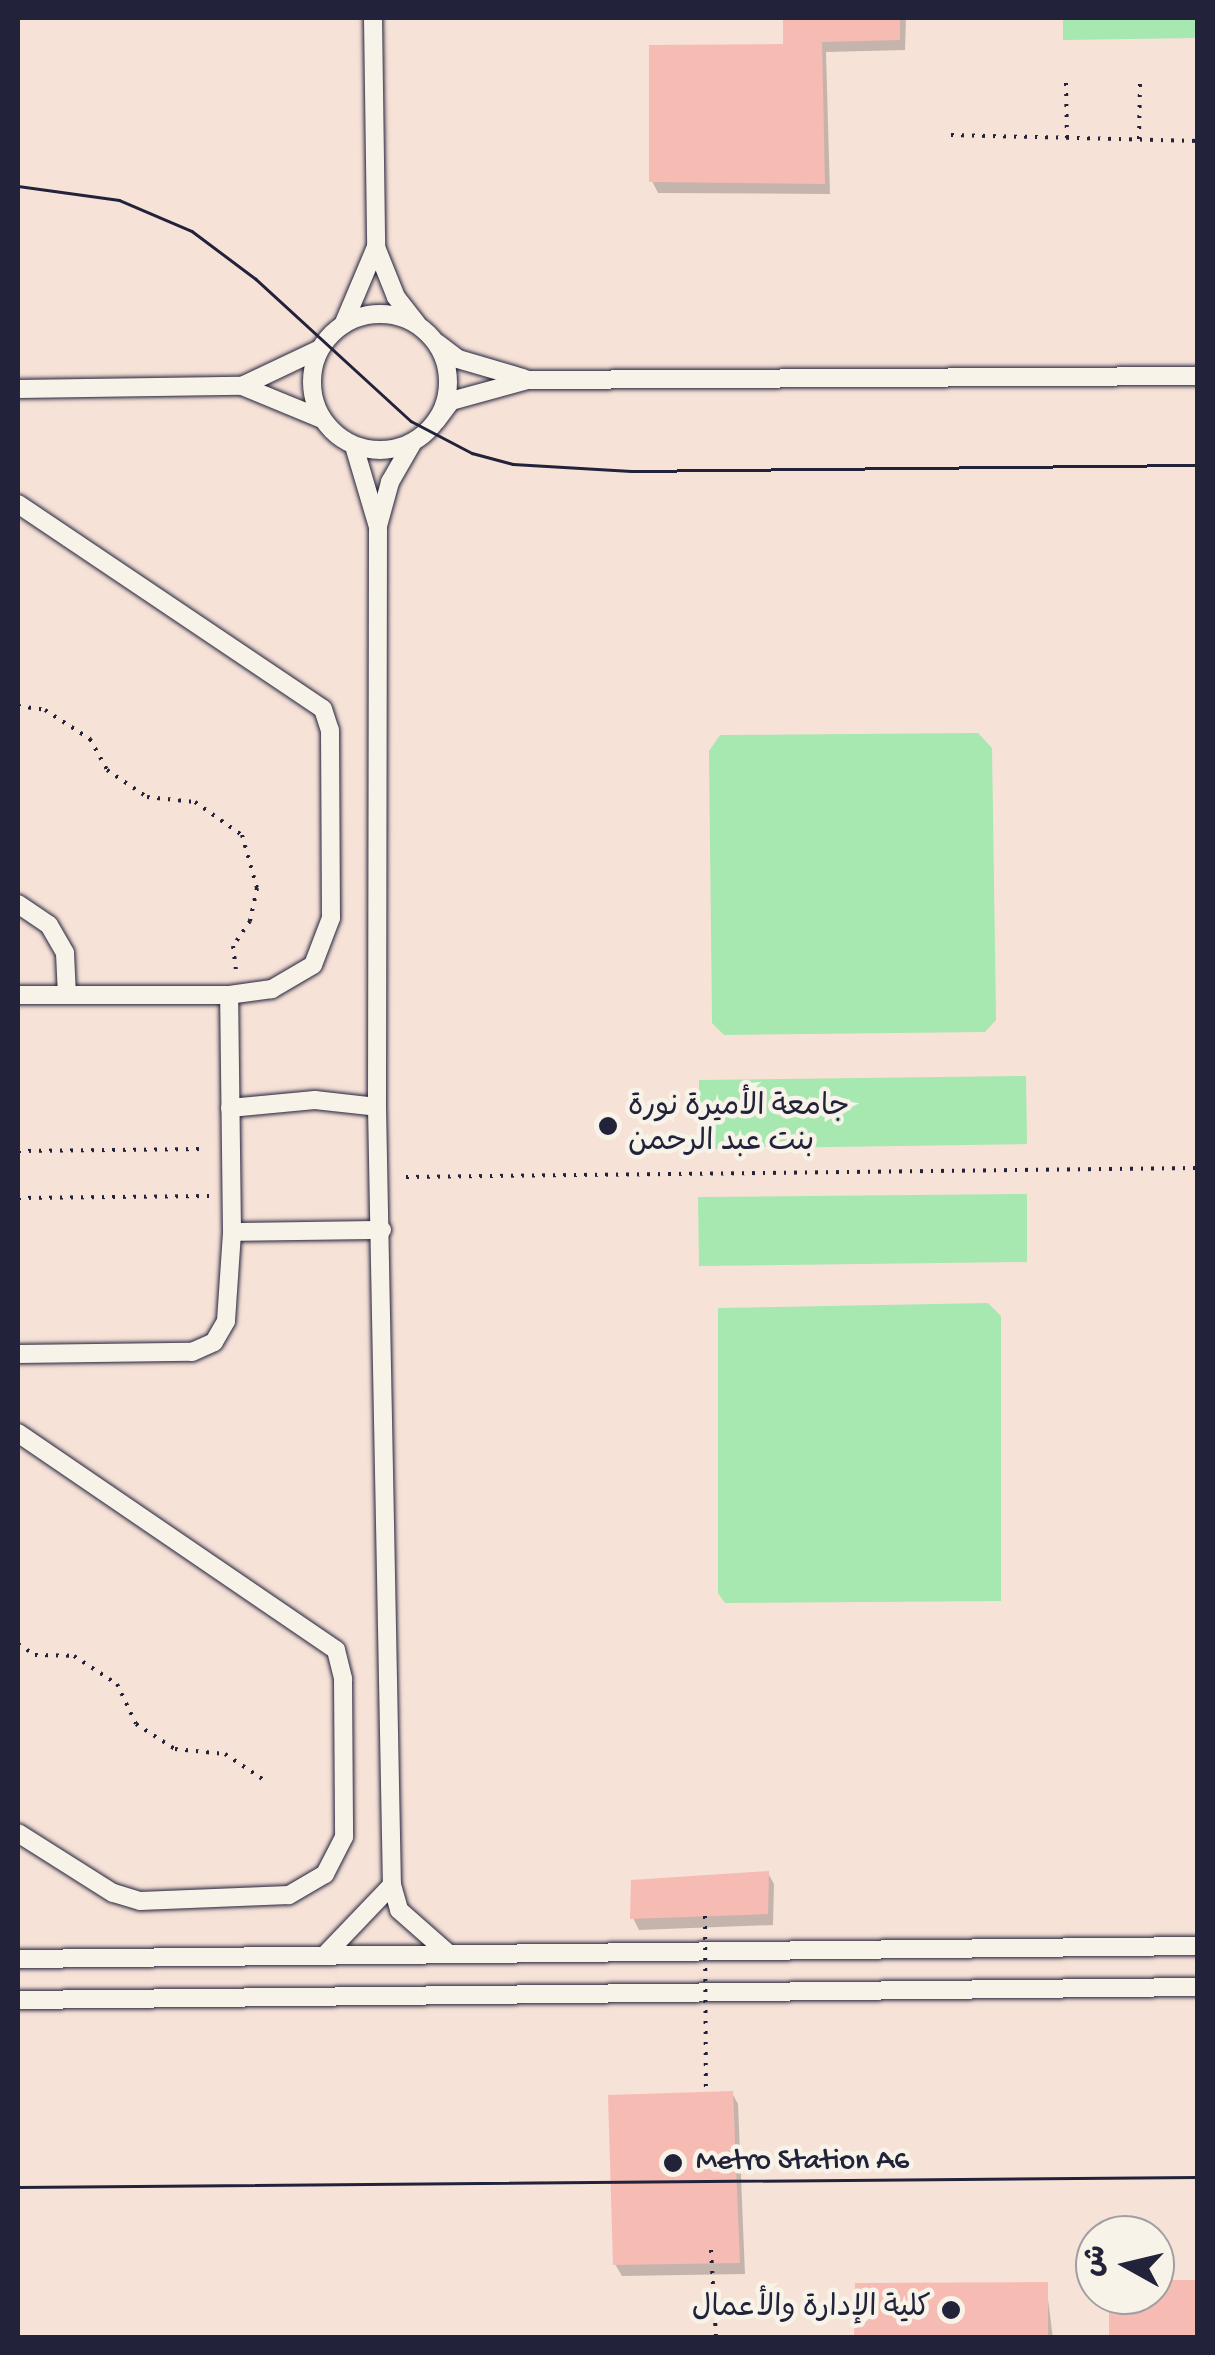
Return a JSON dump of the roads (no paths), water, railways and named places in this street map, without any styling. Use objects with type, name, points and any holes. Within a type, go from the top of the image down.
[{"type":"street","points":[[372,18],[376,247],[396,297],[428,335],[458,359],[528,380]]},
{"type":"street","points":[[242,386],[320,350],[344,325],[376,247]]},
{"type":"street","points":[[344,325],[382,314],[428,335],[448,381],[436,422]]},
{"type":"street","points":[[320,350],[312,384],[322,419]]},
{"type":"street","points":[[448,1954],[398,1910],[392,1885],[382,1230],[376,1107],[378,527],[390,482],[413,442],[451,402],[528,380],[1198,376]]},
{"type":"street","points":[[18,388],[242,386],[322,419],[354,446],[384,450],[413,442]]},
{"type":"street","points":[[354,446],[378,527]]},
{"type":"street","points":[[18,504],[323,709],[330,748],[326,944],[294,979],[229,995],[18,995]]},
{"type":"street","points":[[18,904],[50,925],[65,953],[66,995]]},
{"type":"street","points":[[18,1354],[192,1352],[214,1342],[226,1320],[232,1232],[229,995]]},
{"type":"street","points":[[230,1108],[313,1113],[376,1107]]},
{"type":"street","points":[[232,1232],[382,1230]]},
{"type":"street","points":[[18,1433],[336,1650],[343,1679],[344,1837],[325,1874],[290,1895],[140,1901],[113,1893],[18,1833]]},
{"type":"street","points":[[326,1955],[392,1885]]},
{"type":"street","points":[[18,1958],[1198,1946]]},
{"type":"street","points":[[18,2000],[1198,1987]]},
{"type":"tram line","points":[[18,186],[119,200],[192,231],[256,279],[411,421],[472,453],[513,464],[631,471],[1198,465]]},
{"type":"tram line","points":[[18,2187],[1198,2177]]},
{"type":"place","name":"جامعة الأميرة نورة بنت عبد الرحمن","points":[[608,1126]]},
{"type":"place","name":"Metro Station A6","points":[[673,2163]]},
{"type":"place","name":"كلية الإدارة والأعمال","points":[[951,2310]]}]
